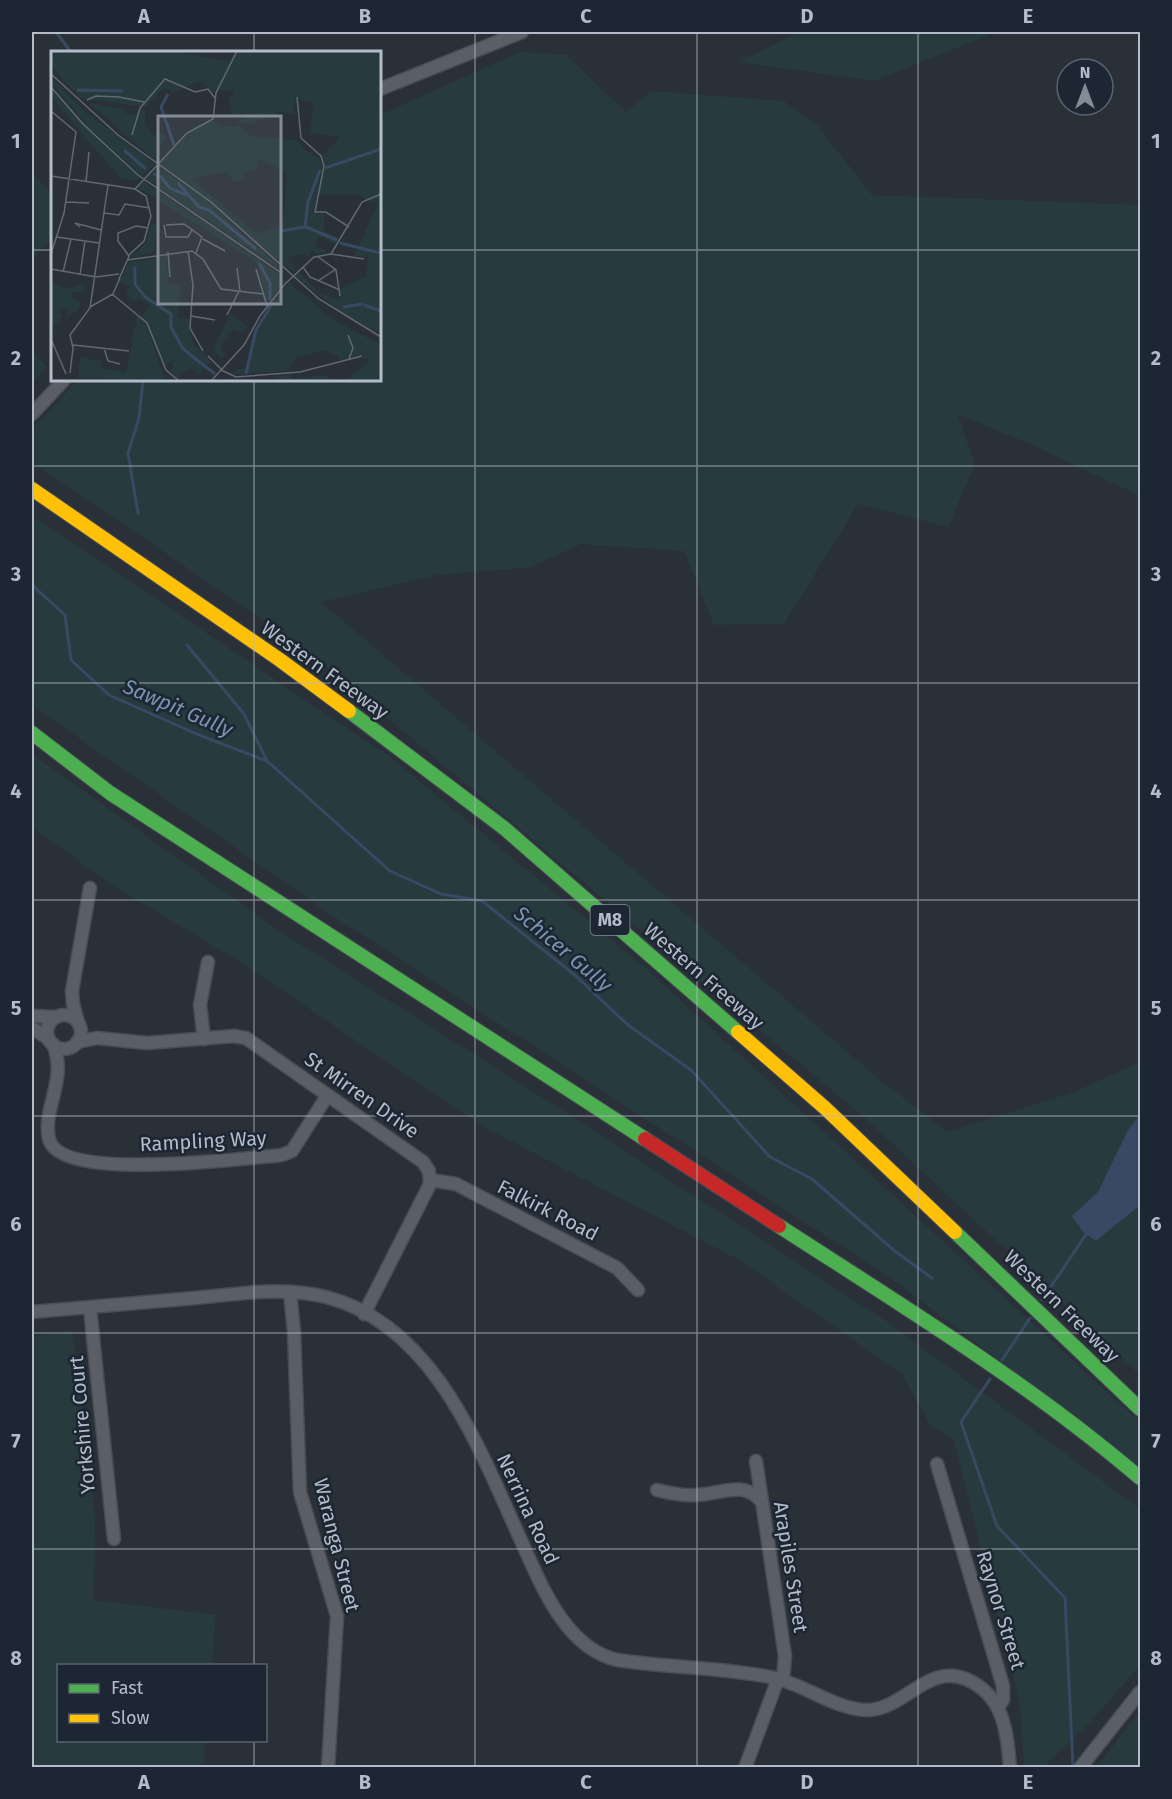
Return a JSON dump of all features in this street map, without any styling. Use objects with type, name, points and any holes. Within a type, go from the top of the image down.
[{"type":"highway","name":"Western Freeway","points":[[32,489],[280,660],[504,828],[825,1108],[1140,1408]]},
{"type":"highway","points":[[32,733],[110,793],[938,1329],[1104,1448],[1140,1478]]},
{"type":"street","points":[[381,89],[418,72],[512,38],[522,32]]},
{"type":"street","points":[[32,414],[63,381]]},
{"type":"street","points":[[58,1077],[81,1033],[74,1009],[72,991],[90,888]]},
{"type":"street","points":[[204,1039],[200,1005],[208,962]]},
{"type":"street","points":[[58,1077],[59,1063],[48,1028],[72,991]]},
{"type":"street","points":[[32,1016],[69,1016],[79,1023]]},
{"type":"street","name":"St Mirren Drive","points":[[79,1023],[117,1040]]},
{"type":"street","points":[[32,1028],[66,1048],[76,1043]]},
{"type":"street","name":"St Mirren Drive","points":[[76,1043],[94,1038],[157,1043],[234,1036],[250,1039],[327,1096],[423,1162],[429,1171],[431,1180]]},
{"type":"street","name":"Rampling Way","points":[[58,1077],[49,1130],[53,1148],[71,1157],[146,1167],[282,1155],[292,1151],[327,1096]]},
{"type":"street","points":[[364,1314],[431,1180]]},
{"type":"street","name":"Falkirk Road","points":[[431,1180],[456,1184],[600,1259],[622,1271],[638,1290]]},
{"type":"street","name":"Nerrina Road","points":[[32,1312],[294,1292],[334,1299],[364,1314],[408,1346],[450,1399],[468,1427],[547,1595],[584,1643],[598,1654],[617,1660],[780,1680],[848,1706],[866,1710],[887,1706],[934,1678],[951,1675],[979,1686],[998,1707]]},
{"type":"street","name":"Waranga Street","points":[[294,1292],[300,1492],[337,1616],[328,1767]]},
{"type":"street","name":"Yorkshire Court","points":[[90,1308],[114,1539]]},
{"type":"street","name":"Arapiles Street","points":[[746,1767],[780,1680],[784,1656],[756,1461]]},
{"type":"street","name":"Raynor Street","points":[[938,1464],[1003,1686],[1003,1700],[998,1707],[1006,1732],[1010,1767]]},
{"type":"street","points":[[657,1490],[698,1495],[743,1488],[751,1490],[761,1500]]},
{"type":"street","points":[[1080,1767],[1140,1692]]},
{"type":"green space","points":[[799,32],[996,32],[874,81],[739,62]]},
{"type":"green space","points":[[520,52],[566,55],[626,112],[651,91],[784,101],[817,125],[872,195],[1140,205],[1140,496],[1028,443],[957,414],[975,464],[948,527],[858,504],[784,624],[714,625],[684,551],[581,544],[531,567],[437,575],[321,602],[881,1081],[948,1132],[1074,1092],[1140,1062],[1140,1375],[865,1118],[299,644],[32,462],[32,429],[77,381],[381,381],[381,115]]},
{"type":"green space","points":[[32,173],[51,193],[51,238],[32,259]]},
{"type":"green space","points":[[32,352],[47,367],[32,382]]},
{"type":"green space","points":[[32,516],[389,756],[642,965],[1140,1422],[1140,1467],[892,1279],[324,910],[32,705]]},
{"type":"green space","points":[[32,754],[281,932],[562,1110],[886,1321],[1140,1509],[1140,1666],[1092,1720],[1044,1767],[1024,1767],[1020,1704],[953,1438],[931,1426],[902,1374],[741,1261],[484,1127],[234,958],[112,885],[32,827]]},
{"type":"green space","points":[[72,1331],[95,1519],[94,1600],[216,1615],[212,1664],[57,1664],[57,1742],[205,1742],[203,1767],[32,1767],[32,1336]]},
{"type":"green space","points":[[1140,1711],[1140,1767],[1097,1767],[1138,1713]]},
{"type":"water","points":[[1140,1115],[1140,1205],[1096,1241],[1084,1233],[1072,1216],[1098,1192],[1128,1130]]},
{"type":"waterway","name":"Schicer Gully","points":[[56,32],[70,51]]},
{"type":"waterway","name":"Schicer Gully","points":[[138,513],[128,453],[139,418],[143,381]]},
{"type":"waterway","name":"Sawpit Gully","points":[[32,585],[65,615],[71,660],[109,695],[199,735],[267,761]]},
{"type":"waterway","name":"Schicer Gully","points":[[187,645],[244,714],[267,761],[390,871],[441,894],[482,901],[576,976],[628,1025],[691,1070],[770,1157],[812,1179],[896,1252],[932,1278]]},
{"type":"waterway","points":[[1042,1300],[1087,1233]]},
{"type":"waterway","name":"Schicer Gully","points":[[1002,1360],[1030,1318]]},
{"type":"waterway","points":[[990,1379],[961,1422],[997,1526],[1065,1598],[1073,1767]]},
{"type":"traffic: fast","points":[[349,711],[504,828],[738,1032]]},
{"type":"traffic: fast","points":[[32,733],[110,793],[645,1139]]},
{"type":"traffic: fast","points":[[779,1226],[918,1315],[1009,1377],[1098,1443],[1140,1478]]},
{"type":"traffic: fast","points":[[955,1232],[1140,1409]]},
{"type":"traffic: slow","points":[[32,489],[280,660],[349,711]]},
{"type":"traffic: slow","points":[[738,1032],[825,1108],[955,1232]]},
{"type":"traffic: jam","points":[[645,1139],[779,1226]]}]
